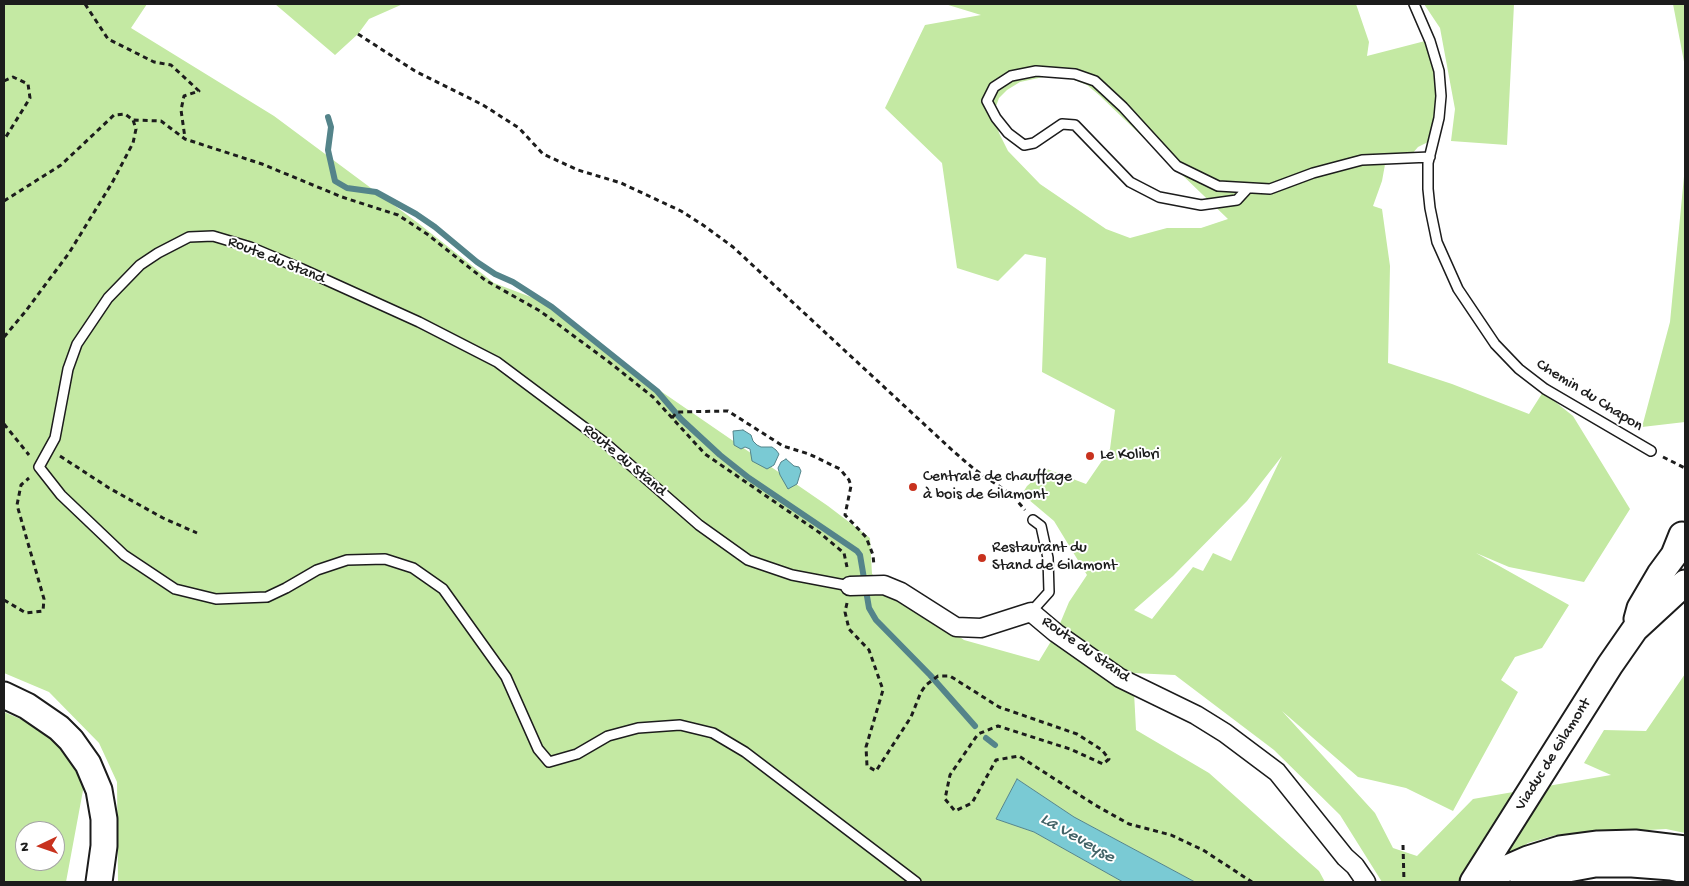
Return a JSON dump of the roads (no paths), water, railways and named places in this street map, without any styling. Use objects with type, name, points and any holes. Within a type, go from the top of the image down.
[{"type":"street","name":"Viaduc de Gilamont","points":[[1635,629],[1640,608],[1684,536]]},
{"type":"street","name":"Viaduc de Gilamont","points":[[1473,882],[1635,629],[1685,583]]},
{"type":"street","name":"Route du Stand","points":[[863,585],[884,585],[901,592],[956,627],[981,628],[1031,612],[1056,633],[1120,678],[1196,715],[1252,753],[1276,772],[1345,857],[1355,866],[1366,882]]},
{"type":"street","points":[[4,695],[27,706],[59,728],[71,740],[88,764],[99,790],[104,819],[104,846],[99,882]]},
{"type":"street","points":[[1480,882],[1528,859],[1560,849],[1598,844],[1635,843],[1685,849]]},
{"type":"street","name":"Route du Stand","points":[[1345,857],[1355,882]]},
{"type":"street","points":[[1522,882],[1557,871],[1595,864],[1632,864],[1685,870]]},
{"type":"lane","name":"Chemin du Chapon","points":[[1414,4],[1430,41],[1440,71],[1441,96],[1439,118],[1430,157],[1428,188],[1436,242],[1458,289],[1495,344],[1519,369],[1545,389],[1651,452]]},
{"type":"lane","points":[[1248,188],[1237,200],[1201,205],[1159,197],[1130,182],[1075,125],[1062,124],[1034,143],[1024,145],[1008,133],[996,118],[987,101],[994,88],[1011,76],[1036,71],[1075,74],[1095,81],[1123,107],[1177,166],[1218,186],[1270,189],[1313,173],[1362,160],[1430,157]]},
{"type":"lane","name":"Route du Stand","points":[[863,585],[792,576],[748,560],[699,525],[604,442],[497,362],[419,322],[302,269],[250,247],[213,236],[189,237],[158,253],[140,265],[108,298],[77,344],[68,369],[55,438],[39,467],[61,495],[124,555],[175,589],[216,599],[267,597],[317,570],[347,560],[385,559],[413,568],[443,589],[506,677],[538,749],[549,762],[577,754],[608,736],[638,728],[680,725],[713,733],[745,752],[916,882]]},
{"type":"lane","points":[[1031,612],[1049,592],[1048,558],[1043,534],[1041,526],[1033,520]]},
{"type":"water","points":[[743,430],[751,435],[757,445],[772,447],[776,450],[779,454],[774,465],[767,469],[752,461],[750,449],[745,447],[741,449],[734,445],[733,431]]},
{"type":"water","points":[[786,459],[794,466],[799,467],[801,471],[797,484],[788,489],[778,468],[781,462]]},
{"type":"water","name":"La Veveyse","points":[[1017,779],[1074,817],[1195,882],[1123,882],[1034,832],[996,819]]},
{"type":"waterway","points":[[328,117],[331,127],[328,150],[335,181],[347,188],[376,192],[416,214],[435,227],[477,262],[552,307],[657,391],[681,419],[720,455],[749,478],[857,551],[860,555],[869,608],[876,620],[930,675],[975,726]]},
{"type":"waterway","points":[[986,738],[995,745]]},
{"type":"place","name":"Le Kolibri","points":[[1090,456]]},
{"type":"place","name":"Centrale de chauffage à bois de Gilamont","points":[[913,487]]},
{"type":"place","name":"Restaurant du Stand de Gilamont","points":[[982,558]]}]
